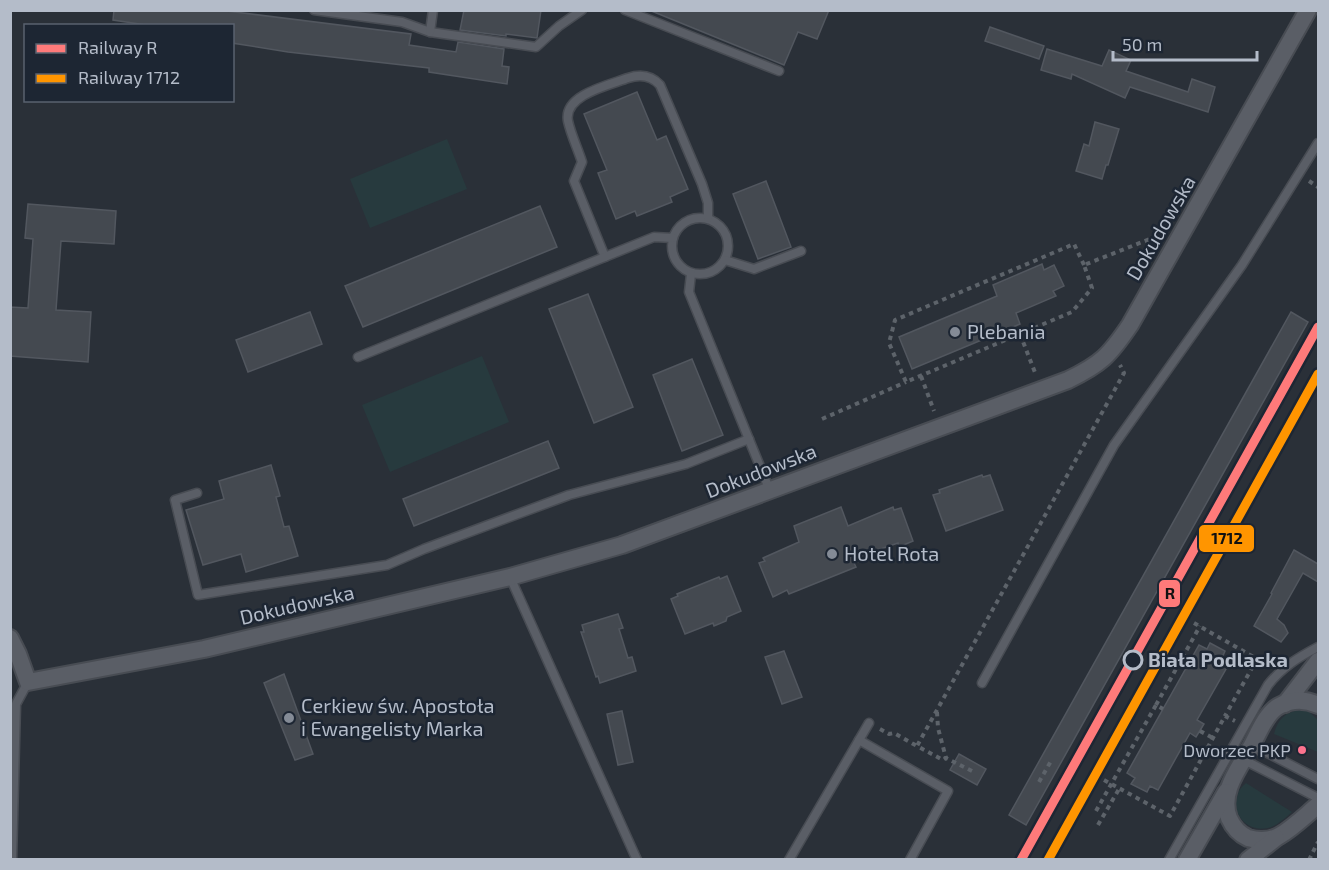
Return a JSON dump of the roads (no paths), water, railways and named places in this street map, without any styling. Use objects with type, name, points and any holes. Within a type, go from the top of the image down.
[{"type":"street","name":"Dokudowska","points":[[28,682],[204,649],[510,577],[622,545],[1042,390],[1090,369],[1109,354],[1130,325],[1308,10]]},
{"type":"street","points":[[10,638],[28,682]]},
{"type":"street","points":[[1285,704],[1318,661]]},
{"type":"street","points":[[1186,860],[1266,720],[1276,709],[1296,700],[1318,705]]},
{"type":"street","points":[[1228,788],[1226,807],[1231,824],[1239,832],[1248,838],[1262,840],[1279,836]]},
{"type":"street","points":[[1248,860],[1318,805]]},
{"type":"lane","points":[[314,10],[402,22],[430,32],[536,47],[559,26],[582,10]]},
{"type":"lane","points":[[430,32],[433,10]]},
{"type":"lane","points":[[625,10],[779,72]]},
{"type":"lane","points":[[605,257],[574,181],[582,162],[568,122],[568,114],[575,101],[582,96],[635,75],[648,77],[660,85],[702,184],[708,203],[708,218]]},
{"type":"lane","points":[[982,683],[1114,445],[1242,265],[1318,143]]},
{"type":"lane","points":[[695,218],[708,218],[719,225],[726,235],[729,248],[725,260],[716,270],[704,275],[691,274],[680,268],[673,257],[671,244],[673,238],[683,222],[695,218]]},
{"type":"lane","points":[[358,357],[654,237],[673,238]]},
{"type":"lane","points":[[725,260],[754,269],[801,251]]},
{"type":"lane","points":[[691,274],[689,292],[771,491]]},
{"type":"lane","points":[[197,493],[175,500],[198,595],[387,565],[569,495],[686,464],[748,439]]},
{"type":"lane","points":[[510,577],[637,860]]},
{"type":"lane","points":[[1169,860],[1269,685],[1283,668],[1318,647]]},
{"type":"lane","points":[[12,860],[16,704],[28,682]]},
{"type":"lane","points":[[789,860],[869,723]]},
{"type":"lane","points":[[859,740],[948,791],[910,860]]},
{"type":"lane","points":[[1248,753],[1318,779]]},
{"type":"lane","points":[[1248,753],[1318,798]]},
{"type":"rail line","name":"R","points":[[1021,860],[1318,327]]},
{"type":"rail line","name":"1712","points":[[1048,860],[1318,374]]},
{"type":"place","name":"Plebania","points":[[955,332]]},
{"type":"place","name":"Hotel Rota","points":[[832,554]]},
{"type":"place","name":"Biała Podlaska","points":[[1133,660]]},
{"type":"place","name":"Cerkiew św. Apostoła i Ewangelisty Marka","points":[[289,718]]},
{"type":"place","name":"Dworzec PKP","points":[[1302,750]]}]
